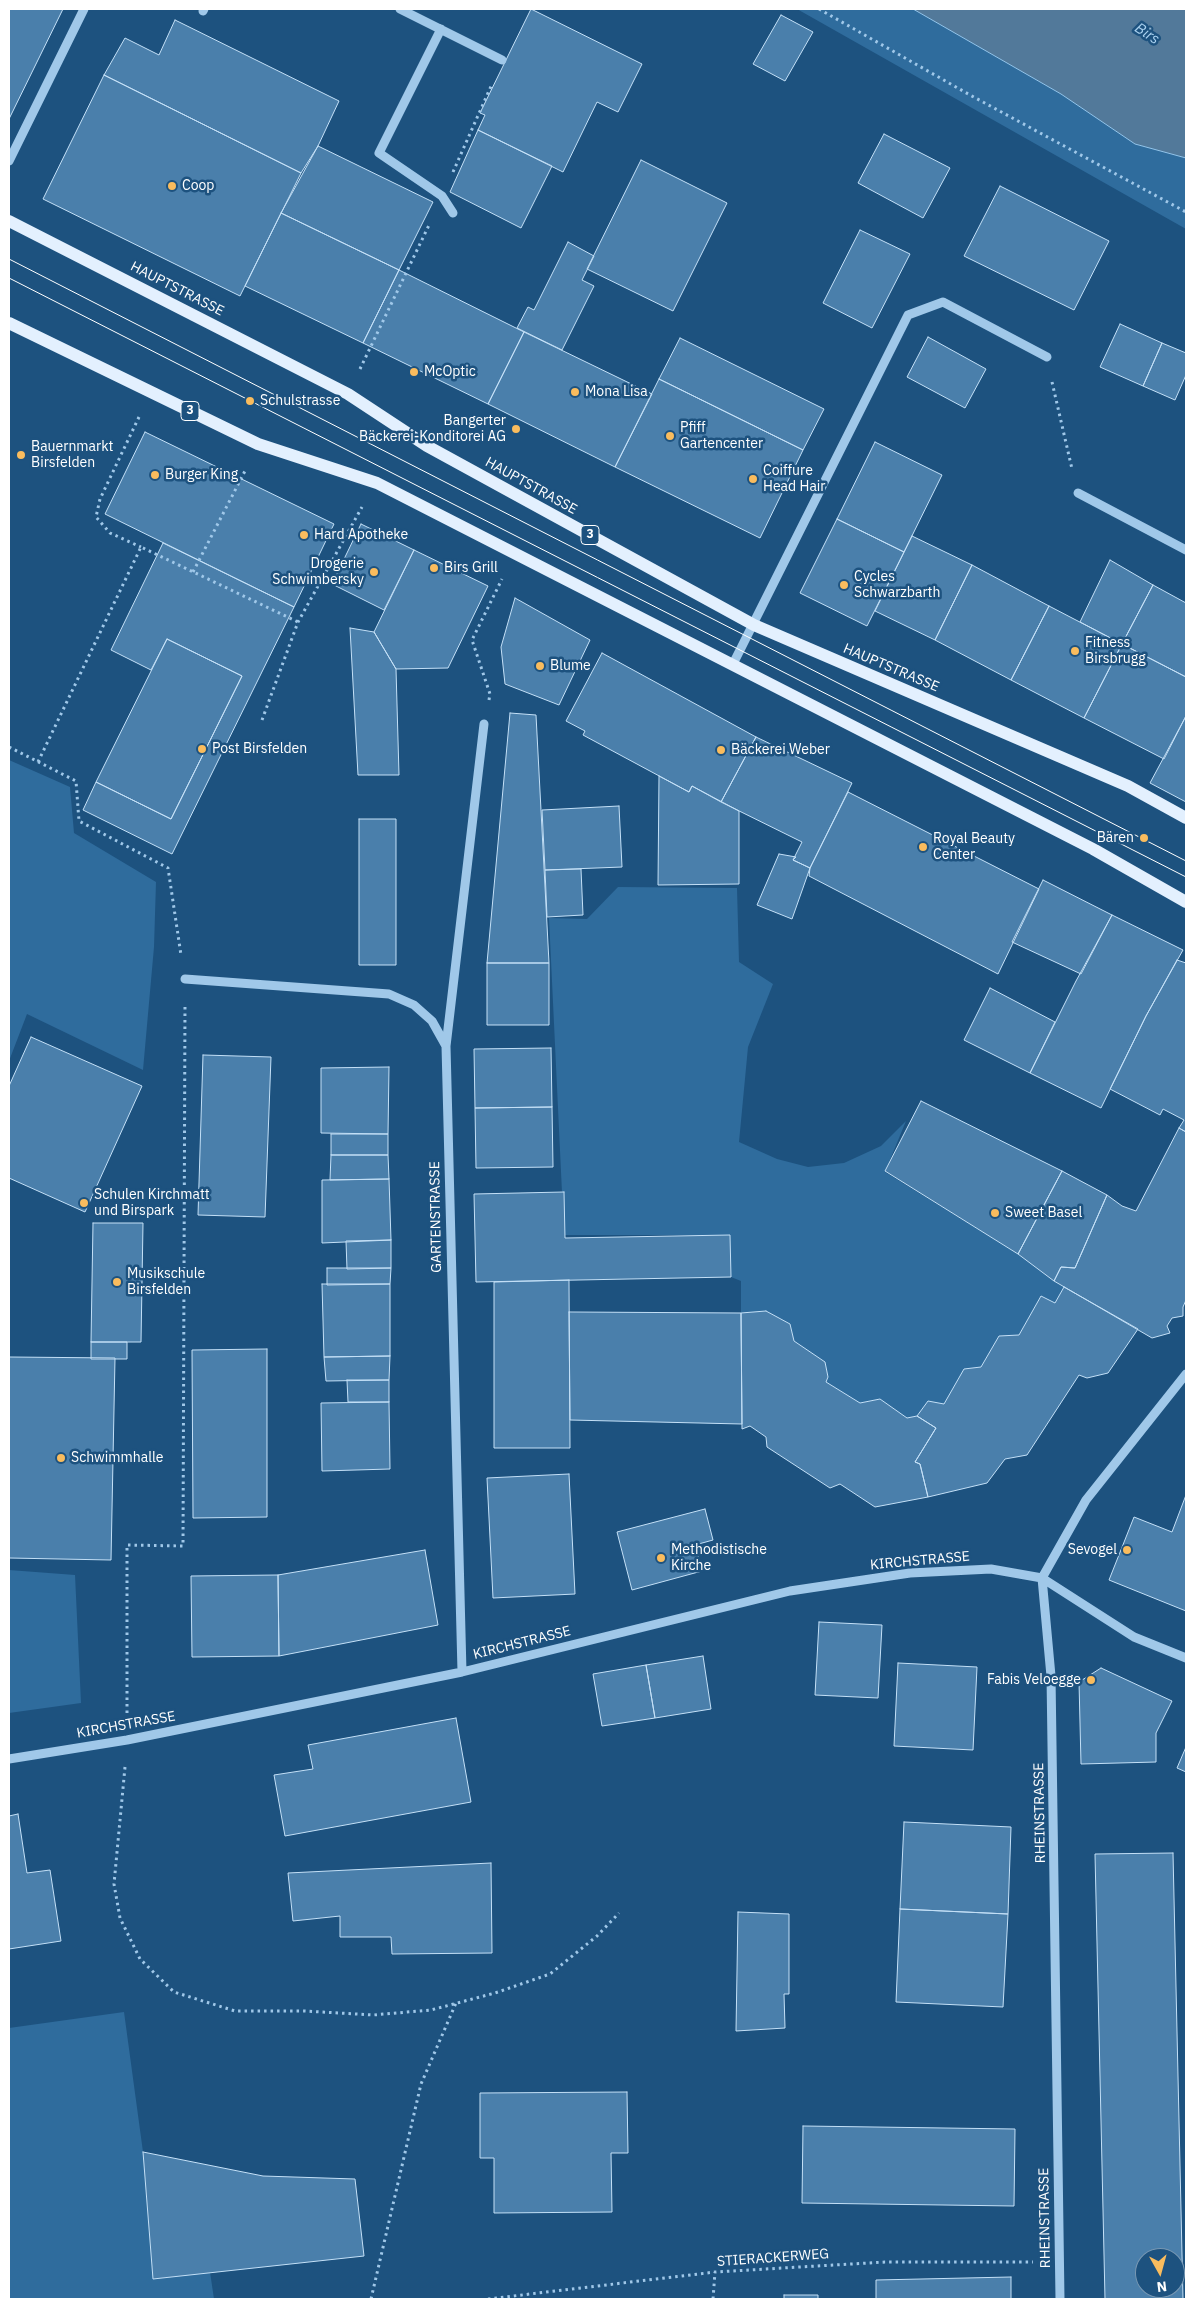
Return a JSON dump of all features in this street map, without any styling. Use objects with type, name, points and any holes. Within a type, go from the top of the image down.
[{"type":"main road","name":"HAUPTSTRASSE","points":[[9,221],[348,394],[427,446],[754,626],[1128,786],[1186,818]]},
{"type":"main road","name":"3","points":[[9,323],[258,444],[378,483],[1093,849],[1186,902]]},
{"type":"street","points":[[9,161],[84,9]]},
{"type":"street","points":[[400,9],[502,60]]},
{"type":"street","points":[[441,29],[379,153],[442,196],[453,213]]},
{"type":"street","points":[[733,664],[754,626],[908,315],[943,302],[1047,357]]},
{"type":"street","points":[[1078,494],[1186,550]]},
{"type":"street","points":[[446,1046],[484,724]]},
{"type":"street","name":"GARTENSTRASSE","points":[[185,979],[389,994],[414,1005],[432,1021],[446,1046],[462,1672]]},
{"type":"street","points":[[1186,1374],[1086,1500],[1042,1578],[1134,1637],[1186,1658]]},
{"type":"street","name":"KIRCHSTRASSE","points":[[9,1759],[127,1740],[462,1672],[790,1591],[919,1572],[991,1569],[1042,1578]]},
{"type":"street","name":"RHEINSTRASSE","points":[[1042,1578],[1052,1676],[1060,2299]]},
{"type":"path","points":[[819,9],[970,95],[1186,212]]},
{"type":"path","points":[[348,394],[442,196],[502,60]]},
{"type":"path","points":[[1047,357],[1078,494]]},
{"type":"path","points":[[151,393],[100,500],[96,517],[110,533],[298,622]]},
{"type":"path","points":[[193,572],[258,444]]},
{"type":"path","points":[[262,720],[298,622],[351,523],[378,483]]},
{"type":"path","points":[[38,762],[141,547]]},
{"type":"path","points":[[484,724],[490,694],[472,640],[514,553]]},
{"type":"path","points":[[9,747],[76,781],[79,821],[168,868],[185,979],[183,1546],[128,1546],[127,1740],[114,1884],[120,1918],[140,1959],[174,1992],[235,2011],[305,2011],[373,2015],[431,2010],[495,1993],[550,1974],[597,1936],[619,1913]]},
{"type":"path","points":[[371,2299],[420,2084],[456,2003]]},
{"type":"path","name":"STIERACKERWEG","points":[[488,2299],[715,2272],[885,2262],[1060,2262]]},
{"type":"path","points":[[713,2299],[715,2272]]},
{"type":"shaded area","points":[[797,9],[913,9],[1061,94],[1135,144],[1186,158],[1186,229]]},
{"type":"shaded area","points":[[9,760],[70,787],[74,833],[156,882],[154,947],[143,1070],[27,1014],[9,1061]]},
{"type":"shaded area","points":[[618,887],[737,888],[739,962],[773,984],[748,1047],[739,1142],[777,1159],[808,1167],[844,1163],[881,1146],[906,1121],[885,1172],[1018,1254],[1064,1287],[1055,1303],[1041,1296],[1019,1335],[999,1336],[981,1367],[964,1370],[944,1404],[928,1401],[917,1416],[907,1418],[880,1399],[860,1403],[826,1382],[828,1377],[794,1341],[790,1324],[766,1311],[741,1313],[741,1281],[731,1277],[730,1235],[564,1235],[549,918],[587,919]]},
{"type":"shaded area","points":[[9,1570],[75,1575],[81,1703],[9,1713]]},
{"type":"shaded area","points":[[124,2012],[143,2152],[153,2279],[210,2272],[214,2299],[9,2299],[9,2028]]},
{"type":"water","name":"Birs","points":[[913,9],[1186,9],[1186,158],[1135,144],[1061,94]]},
{"type":"building","points":[[9,9],[63,9],[9,119]]},
{"type":"building","points":[[531,9],[642,64],[618,112],[597,102],[563,172],[478,130],[485,115],[480,113]]},
{"type":"building","points":[[781,15],[813,32],[785,81],[753,64]]},
{"type":"building","points":[[175,20],[339,101],[318,146],[301,173],[104,75],[125,38],[159,55]]},
{"type":"building","name":"Coop","points":[[104,75],[301,173],[240,296],[43,199]]},
{"type":"building","points":[[478,130],[552,166],[521,228],[450,192]]},
{"type":"building","points":[[884,134],[950,168],[923,218],[858,183]]},
{"type":"building","points":[[318,146],[433,202],[399,270],[281,213]]},
{"type":"building","points":[[641,160],[727,203],[673,311],[587,269]]},
{"type":"building","points":[[1000,186],[1109,241],[1074,310],[964,256]]},
{"type":"building","points":[[281,213],[399,270],[363,343],[245,286]]},
{"type":"building","points":[[860,230],[910,254],[872,328],[823,303]]},
{"type":"building","points":[[568,242],[594,256],[582,280],[594,286],[562,350],[517,328],[528,307],[534,310]]},
{"type":"building","points":[[399,270],[524,332],[488,404],[363,343]]},
{"type":"building","points":[[1120,324],[1162,343],[1143,386],[1100,367]]},
{"type":"building","points":[[524,332],[652,394],[615,467],[488,404]]},
{"type":"building","points":[[928,337],[986,369],[965,408],[907,377]]},
{"type":"building","points":[[680,338],[824,409],[803,450],[659,379]]},
{"type":"building","points":[[1162,343],[1186,353],[1186,375],[1175,400],[1143,386]]},
{"type":"building","points":[[659,379],[803,450],[760,538],[615,467]]},
{"type":"building","points":[[145,432],[334,524],[294,607],[105,514]]},
{"type":"building","points":[[875,442],[942,475],[904,552],[837,519]]},
{"type":"building","points":[[837,519],[904,552],[867,626],[800,593]]},
{"type":"building","points":[[361,524],[414,550],[384,610],[332,584]]},
{"type":"building","points":[[912,536],[972,565],[935,640],[875,611]]},
{"type":"building","points":[[163,543],[294,607],[172,854],[83,810],[96,782],[171,819],[242,676],[167,639],[151,670],[111,650]]},
{"type":"building","points":[[414,550],[488,586],[448,668],[396,669],[374,632]]},
{"type":"building","points":[[1110,560],[1153,585],[1122,644],[1080,622]]},
{"type":"building","points":[[972,565],[1049,606],[1011,680],[935,640]]},
{"type":"building","points":[[1153,585],[1186,603],[1186,677],[1122,644]]},
{"type":"building","name":"Blume","points":[[515,598],[590,640],[559,705],[505,684],[501,647]]},
{"type":"building","points":[[1049,606],[1122,644],[1084,718],[1011,680]]},
{"type":"building","points":[[350,628],[374,632],[396,669],[399,775],[358,775]]},
{"type":"building","points":[[167,639],[242,676],[171,819],[96,782]]},
{"type":"building","points":[[1122,644],[1186,677],[1186,716],[1164,759],[1084,718]]},
{"type":"building","points":[[602,653],[756,737],[721,802],[692,786],[689,792],[583,735],[585,731],[566,721]]},
{"type":"building","points":[[510,713],[536,715],[549,963],[487,963]]},
{"type":"building","points":[[1186,716],[1186,802],[1150,783]]},
{"type":"building","points":[[756,737],[852,783],[810,868],[793,860],[802,842],[721,802]]},
{"type":"building","points":[[659,776],[689,792],[692,786],[739,811],[739,884],[658,885]]},
{"type":"building","points":[[848,792],[1039,889],[998,974],[809,876],[810,868]]},
{"type":"building","points":[[619,806],[622,867],[545,870],[542,810]]},
{"type":"building","points":[[359,819],[396,819],[396,965],[359,965]]},
{"type":"building","points":[[779,854],[796,857],[793,860],[810,868],[792,919],[757,905]]},
{"type":"building","points":[[581,869],[583,915],[547,917],[545,870]]},
{"type":"building","points":[[1043,880],[1112,915],[1081,974],[1012,942]]},
{"type":"building","points":[[1112,915],[1183,950],[1146,1016],[1101,1108],[1030,1073],[1076,981]]},
{"type":"building","points":[[1177,960],[1186,963],[1186,1132],[1179,1128],[1184,1120],[1163,1109],[1160,1115],[1110,1089],[1146,1016]]},
{"type":"building","points":[[487,963],[549,963],[549,1025],[487,1025]]},
{"type":"building","points":[[990,988],[1055,1022],[1030,1073],[964,1040]]},
{"type":"building","points":[[31,1037],[142,1086],[85,1212],[9,1178],[9,1086]]},
{"type":"building","points":[[551,1048],[552,1107],[475,1108],[474,1049]]},
{"type":"building","points":[[203,1055],[271,1057],[265,1217],[198,1215]]},
{"type":"building","points":[[389,1067],[388,1134],[321,1133],[321,1068]]},
{"type":"building","name":"Sweet Basel","points":[[921,1101],[1062,1171],[1018,1254],[885,1171]]},
{"type":"building","points":[[552,1107],[553,1167],[476,1168],[475,1108]]},
{"type":"building","points":[[1179,1128],[1186,1132],[1186,1300],[1183,1307],[1183,1316],[1172,1318],[1167,1326],[1170,1333],[1152,1338],[1054,1281],[1061,1267],[1075,1268],[1107,1195],[1122,1206],[1136,1211]]},
{"type":"building","points":[[331,1134],[388,1134],[388,1155],[331,1155]]},
{"type":"building","points":[[331,1155],[388,1155],[389,1179],[330,1180]]},
{"type":"building","points":[[1062,1171],[1107,1195],[1075,1268],[1061,1267],[1054,1281],[1018,1254]]},
{"type":"building","points":[[389,1179],[391,1240],[322,1243],[322,1180]]},
{"type":"building","points":[[564,1192],[565,1238],[730,1235],[731,1277],[476,1282],[474,1194]]},
{"type":"building","name":"Musikschule Birsfelden","points":[[93,1223],[143,1223],[141,1342],[91,1342]]},
{"type":"building","points":[[391,1240],[391,1268],[347,1269],[346,1241]]},
{"type":"building","points":[[327,1268],[391,1268],[390,1284],[327,1285]]},
{"type":"building","points":[[569,1280],[570,1448],[494,1448],[494,1282]]},
{"type":"building","points":[[322,1284],[390,1284],[390,1356],[324,1357]]},
{"type":"building","points":[[1064,1287],[1138,1329],[1108,1373],[1087,1378],[1079,1375],[1027,1455],[1005,1459],[987,1483],[928,1497],[920,1464],[915,1462],[936,1428],[917,1416],[928,1401],[944,1404],[964,1369],[981,1367],[999,1336],[1019,1335],[1041,1296],[1055,1303]]},
{"type":"building","points":[[766,1311],[790,1324],[794,1341],[825,1362],[828,1377],[826,1382],[860,1403],[880,1399],[907,1418],[917,1416],[936,1428],[915,1462],[920,1464],[928,1497],[875,1507],[840,1484],[830,1488],[767,1447],[766,1437],[750,1426],[742,1429],[741,1313]]},
{"type":"building","points":[[569,1312],[741,1313],[742,1424],[570,1420]]},
{"type":"building","points":[[91,1342],[127,1342],[127,1359],[91,1359]]},
{"type":"building","points":[[267,1349],[267,1517],[193,1518],[192,1350]]},
{"type":"building","points":[[390,1356],[389,1380],[326,1381],[324,1357]]},
{"type":"building","name":"Schwimmhalle","points":[[9,1357],[115,1358],[111,1560],[9,1558]]},
{"type":"building","points":[[347,1380],[389,1380],[389,1402],[348,1402]]},
{"type":"building","points":[[389,1402],[390,1469],[322,1471],[321,1403]]},
{"type":"building","points":[[569,1474],[575,1594],[493,1598],[487,1478]]},
{"type":"building","points":[[1186,1495],[1186,1611],[1109,1580],[1134,1517],[1172,1532]]},
{"type":"building","name":"Methodistische Kirche","points":[[705,1509],[713,1540],[695,1545],[702,1571],[632,1590],[617,1532]]},
{"type":"building","points":[[425,1550],[438,1625],[279,1656],[278,1575]]},
{"type":"building","points":[[278,1575],[279,1656],[192,1657],[191,1576]]},
{"type":"building","points":[[819,1622],[882,1625],[878,1698],[815,1695]]},
{"type":"building","points":[[703,1656],[711,1709],[655,1718],[646,1665]]},
{"type":"building","points":[[898,1663],[977,1667],[973,1750],[894,1746]]},
{"type":"building","points":[[646,1665],[655,1718],[602,1726],[593,1674]]},
{"type":"building","points":[[1101,1668],[1172,1701],[1156,1733],[1156,1762],[1081,1764],[1079,1682]]},
{"type":"building","points":[[456,1718],[471,1802],[285,1836],[274,1775],[313,1769],[308,1745]]},
{"type":"building","points":[[1186,1747],[1186,1772],[1177,1768]]},
{"type":"building","points":[[18,1814],[27,1873],[50,1870],[61,1941],[9,1949],[9,1816]]},
{"type":"building","points":[[904,1822],[1011,1827],[1008,1914],[900,1909]]},
{"type":"building","points":[[1173,1853],[1182,2248],[1135,2248],[1135,2298],[1183,2299],[1105,2299],[1095,1854]]},
{"type":"building","points":[[491,1863],[492,1953],[392,1954],[391,1937],[340,1937],[340,1916],[293,1921],[288,1873]]},
{"type":"building","points":[[900,1909],[1008,1914],[1003,2007],[896,2002]]},
{"type":"building","points":[[738,1912],[789,1914],[789,1994],[784,1994],[785,2028],[736,2031]]},
{"type":"building","points":[[627,2092],[628,2153],[611,2153],[612,2212],[494,2213],[494,2158],[480,2158],[480,2093]]},
{"type":"building","points":[[803,2126],[1015,2129],[1014,2206],[802,2203]]},
{"type":"building","points":[[143,2152],[263,2176],[355,2179],[364,2256],[153,2279]]},
{"type":"building","points":[[1011,2277],[1011,2299],[876,2299],[876,2280]]},
{"type":"building","points":[[784,2295],[818,2295],[818,2299],[784,2299]]},
{"type":"tram line","points":[[9,259],[1186,861]]},
{"type":"tram line","points":[[9,278],[1186,877]]},
{"type":"place","name":"Coop","points":[[172,186]]},
{"type":"place","name":"McOptic","points":[[414,372]]},
{"type":"place","name":"Mona Lisa","points":[[575,392]]},
{"type":"place","name":"Schulstrasse","points":[[250,401]]},
{"type":"place","name":"Bangerter Bäckerei-Konditorei AG","points":[[516,429]]},
{"type":"place","name":"Pfiff Gartencenter","points":[[670,436]]},
{"type":"place","name":"Bauernmarkt Birsfelden","points":[[21,455]]},
{"type":"place","name":"Burger King","points":[[155,475]]},
{"type":"place","name":"Coiffure Head Hair","points":[[753,479]]},
{"type":"place","name":"Hard Apotheke","points":[[304,535]]},
{"type":"place","name":"Birs Grill","points":[[434,568]]},
{"type":"place","name":"Drogerie Schwimbersky","points":[[374,572]]},
{"type":"place","name":"Cycles Schwarzbarth","points":[[844,585]]},
{"type":"place","name":"Fitness Birsbrugg","points":[[1075,651]]},
{"type":"place","name":"Blume","points":[[540,666]]},
{"type":"place","name":"Post Birsfelden","points":[[202,749]]},
{"type":"place","name":"Bäckerei Weber","points":[[721,750]]},
{"type":"place","name":"Bären","points":[[1144,838]]},
{"type":"place","name":"Royal Beauty Center","points":[[923,847]]},
{"type":"place","name":"Schulen Kirchmatt und Birspark","points":[[84,1203]]},
{"type":"place","name":"Sweet Basel","points":[[995,1213]]},
{"type":"place","name":"Musikschule Birsfelden","points":[[117,1282]]},
{"type":"place","name":"Schwimmhalle","points":[[61,1458]]},
{"type":"place","name":"Sevogel","points":[[1127,1550]]},
{"type":"place","name":"Methodistische Kirche","points":[[661,1558]]},
{"type":"place","name":"Fabis Veloegge","points":[[1091,1680]]}]
